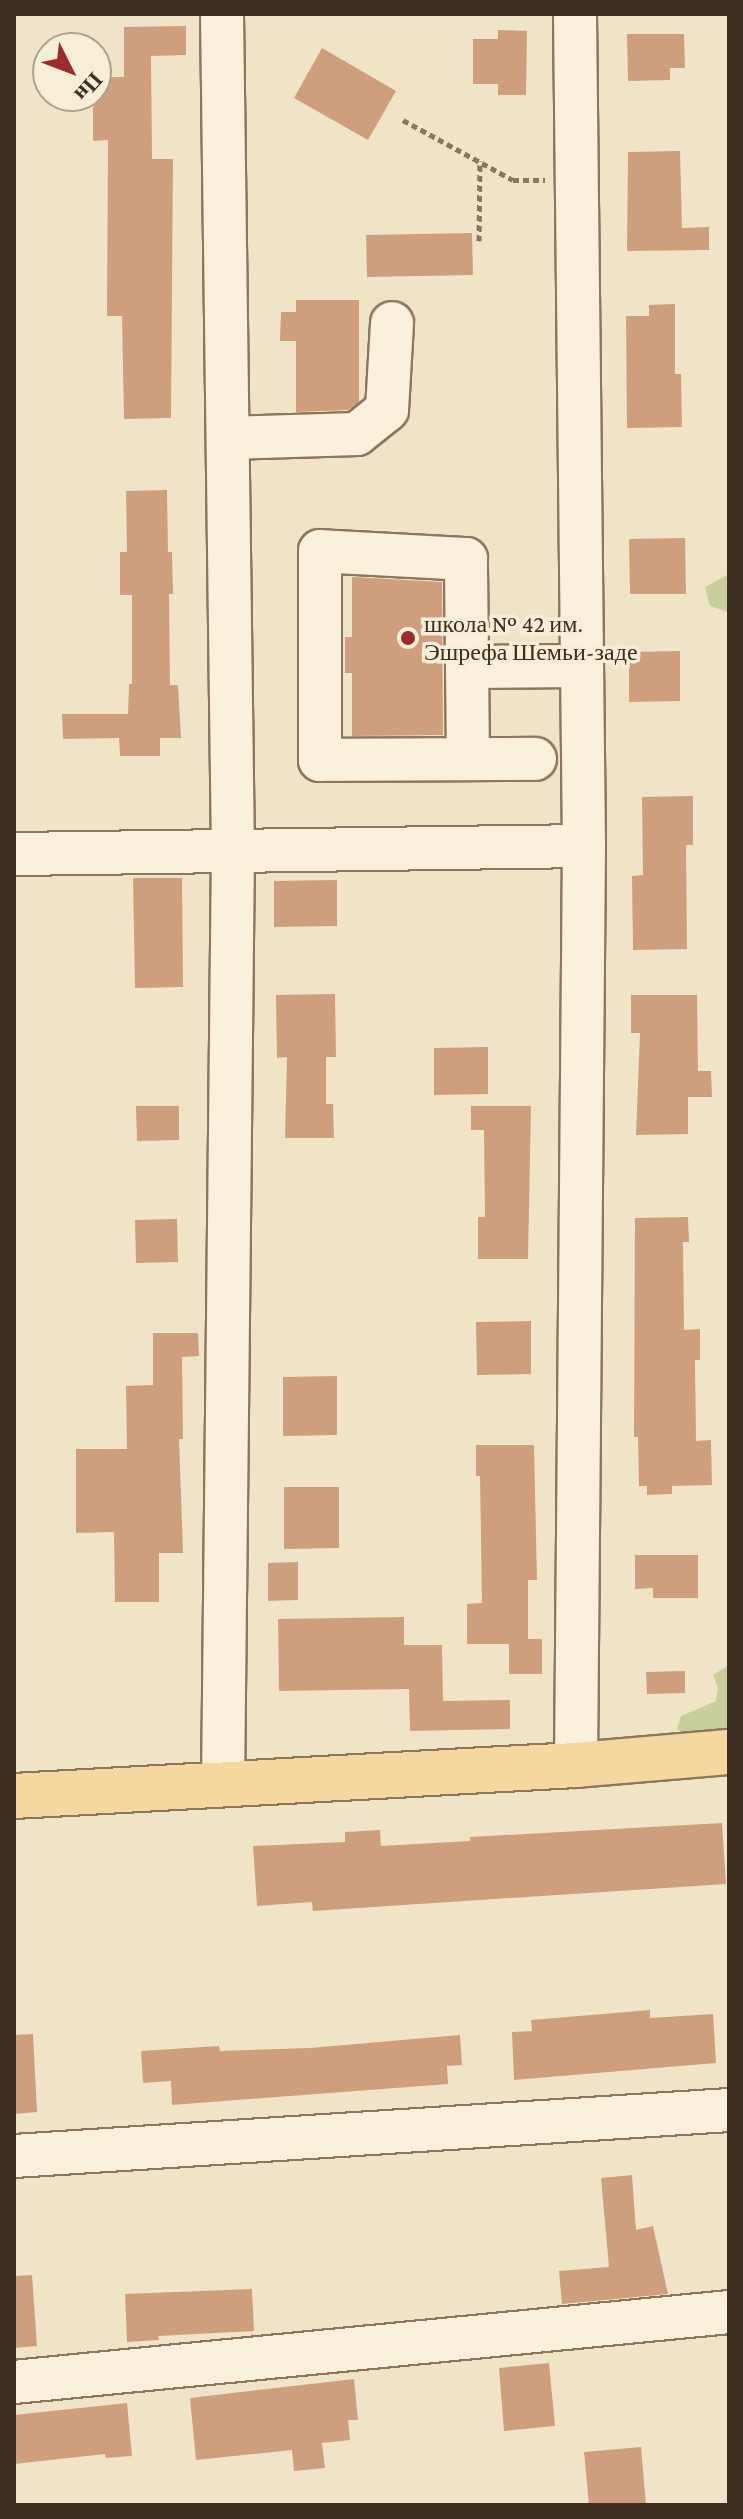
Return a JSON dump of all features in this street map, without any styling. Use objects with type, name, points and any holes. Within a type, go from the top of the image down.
[{"type":"main road","points":[[14,1796],[576,1765],[729,1752]]},
{"type":"street","points":[[222,14],[233,849],[223,1784]]},
{"type":"street","points":[[575,14],[584,846],[576,1765]]},
{"type":"street","points":[[228,438],[357,434],[387,410],[392,323]]},
{"type":"street","points":[[468,759],[466,559],[320,551],[320,760],[535,759]]},
{"type":"street","points":[[468,667],[582,666]]},
{"type":"street","points":[[14,854],[584,846]]},
{"type":"street","points":[[14,2156],[729,2110]]},
{"type":"street","points":[[14,2382],[729,2312]]},
{"type":"path","points":[[403,120],[513,180],[578,180]]},
{"type":"path","points":[[479,241],[480,161]]},
{"type":"green space","points":[[729,574],[728,612],[710,606],[705,587]]},
{"type":"green space","points":[[729,1665],[729,1730],[687,1736],[677,1729],[681,1716],[716,1701],[718,1688],[713,1675]]},
{"type":"building","points":[[186,26],[186,55],[151,56],[152,159],[173,159],[171,418],[124,419],[122,316],[107,316],[108,140],[93,141],[93,112],[112,112],[112,77],[124,77],[124,27]]},
{"type":"building","points":[[498,30],[527,31],[526,95],[498,95],[498,84],[473,84],[473,39],[498,39]]},
{"type":"building","points":[[627,34],[684,34],[685,68],[670,68],[670,80],[628,81]]},
{"type":"building","points":[[322,48],[396,91],[368,140],[294,98]]},
{"type":"building","points":[[680,151],[682,228],[709,227],[709,250],[627,251],[628,152]]},
{"type":"building","points":[[472,233],[473,275],[367,277],[366,235]]},
{"type":"building","points":[[296,300],[359,300],[359,402],[348,410],[296,412],[296,341],[280,341],[281,312],[296,312]]},
{"type":"building","points":[[675,304],[675,374],[681,374],[682,427],[627,428],[626,316],[649,316],[649,305]]},
{"type":"building","points":[[167,490],[168,552],[172,552],[173,594],[169,594],[170,685],[178,685],[181,738],[160,738],[160,756],[120,756],[119,738],[63,739],[62,714],[128,714],[129,684],[132,684],[132,595],[120,595],[120,552],[127,552],[126,491]]},
{"type":"building","points":[[685,538],[686,594],[630,594],[629,539]]},
{"type":"building","points":[[352,577],[442,582],[443,735],[352,736],[352,673],[345,673],[345,637],[352,637]]},
{"type":"building","points":[[680,651],[680,701],[629,702],[629,652]]},
{"type":"building","points":[[693,796],[693,845],[686,845],[687,949],[633,950],[632,876],[643,875],[642,797]]},
{"type":"building","points":[[133,878],[182,878],[183,987],[135,988]]},
{"type":"building","points":[[337,880],[337,926],[274,927],[274,881]]},
{"type":"building","points":[[335,994],[336,1057],[326,1057],[326,1104],[333,1104],[334,1138],[285,1138],[287,1057],[277,1058],[276,995]]},
{"type":"building","points":[[631,995],[697,995],[698,1071],[711,1071],[712,1097],[688,1097],[688,1134],[636,1135],[640,1033],[631,1033]]},
{"type":"building","points":[[488,1047],[488,1094],[434,1095],[434,1048]]},
{"type":"building","points":[[136,1106],[179,1106],[179,1140],[137,1141]]},
{"type":"building","points":[[471,1106],[531,1106],[528,1259],[478,1259],[478,1217],[485,1217],[484,1130],[471,1130]]},
{"type":"building","points":[[688,1217],[689,1242],[683,1242],[684,1330],[700,1329],[700,1360],[695,1360],[696,1441],[711,1440],[712,1485],[672,1486],[672,1494],[647,1495],[647,1486],[639,1486],[638,1437],[634,1437],[635,1218]]},
{"type":"building","points":[[177,1219],[178,1262],[136,1263],[135,1220]]},
{"type":"building","points":[[531,1321],[531,1374],[477,1375],[476,1322]]},
{"type":"building","points":[[153,1333],[198,1333],[199,1356],[182,1357],[183,1439],[179,1439],[183,1553],[159,1553],[159,1602],[115,1602],[114,1532],[76,1533],[76,1449],[127,1449],[126,1386],[153,1385]]},
{"type":"building","points":[[337,1376],[337,1435],[283,1436],[283,1377]]},
{"type":"building","points":[[476,1445],[534,1445],[537,1580],[528,1580],[528,1639],[542,1639],[542,1674],[509,1674],[509,1644],[467,1644],[467,1604],[482,1603],[480,1476],[476,1476]]},
{"type":"building","points":[[284,1487],[339,1487],[339,1548],[284,1549]]},
{"type":"building","points":[[635,1555],[698,1555],[698,1598],[653,1598],[653,1588],[635,1589]]},
{"type":"building","points":[[298,1562],[298,1600],[268,1601],[268,1563]]},
{"type":"building","points":[[404,1617],[404,1645],[442,1645],[443,1701],[510,1700],[510,1729],[410,1731],[409,1689],[279,1691],[278,1619]]},
{"type":"building","points":[[685,1671],[685,1693],[647,1694],[646,1672]]},
{"type":"building","points":[[722,1823],[726,1884],[313,1911],[312,1902],[257,1906],[253,1846],[345,1842],[345,1832],[380,1830],[381,1846],[470,1841],[470,1837]]},
{"type":"building","points":[[650,2010],[650,2018],[713,2014],[716,2063],[514,2080],[512,2032],[532,2031],[531,2020]]},
{"type":"building","points":[[33,2034],[37,2112],[14,2114],[14,2035]]},
{"type":"building","points":[[460,2035],[462,2065],[447,2066],[448,2084],[172,2105],[171,2081],[143,2083],[141,2051],[219,2046],[220,2051],[310,2048]]},
{"type":"building","points":[[632,2175],[636,2230],[653,2226],[668,2294],[562,2304],[559,2271],[609,2267],[601,2178]]},
{"type":"building","points":[[32,2275],[37,2346],[14,2348],[14,2276]]},
{"type":"building","points":[[252,2289],[254,2331],[158,2336],[159,2340],[127,2342],[125,2294]]},
{"type":"building","points":[[549,2363],[555,2426],[504,2431],[499,2368]]},
{"type":"building","points":[[354,2379],[358,2420],[348,2420],[350,2440],[322,2443],[325,2468],[294,2471],[292,2450],[196,2460],[190,2398]]},
{"type":"building","points":[[127,2403],[132,2456],[106,2458],[105,2454],[14,2464],[14,2415]]},
{"type":"building","points":[[641,2447],[646,2505],[589,2505],[584,2452]]},
{"type":"place","name":"школа № 42 им. Эшрефа Шемьи-заде","points":[[408,638]]}]
